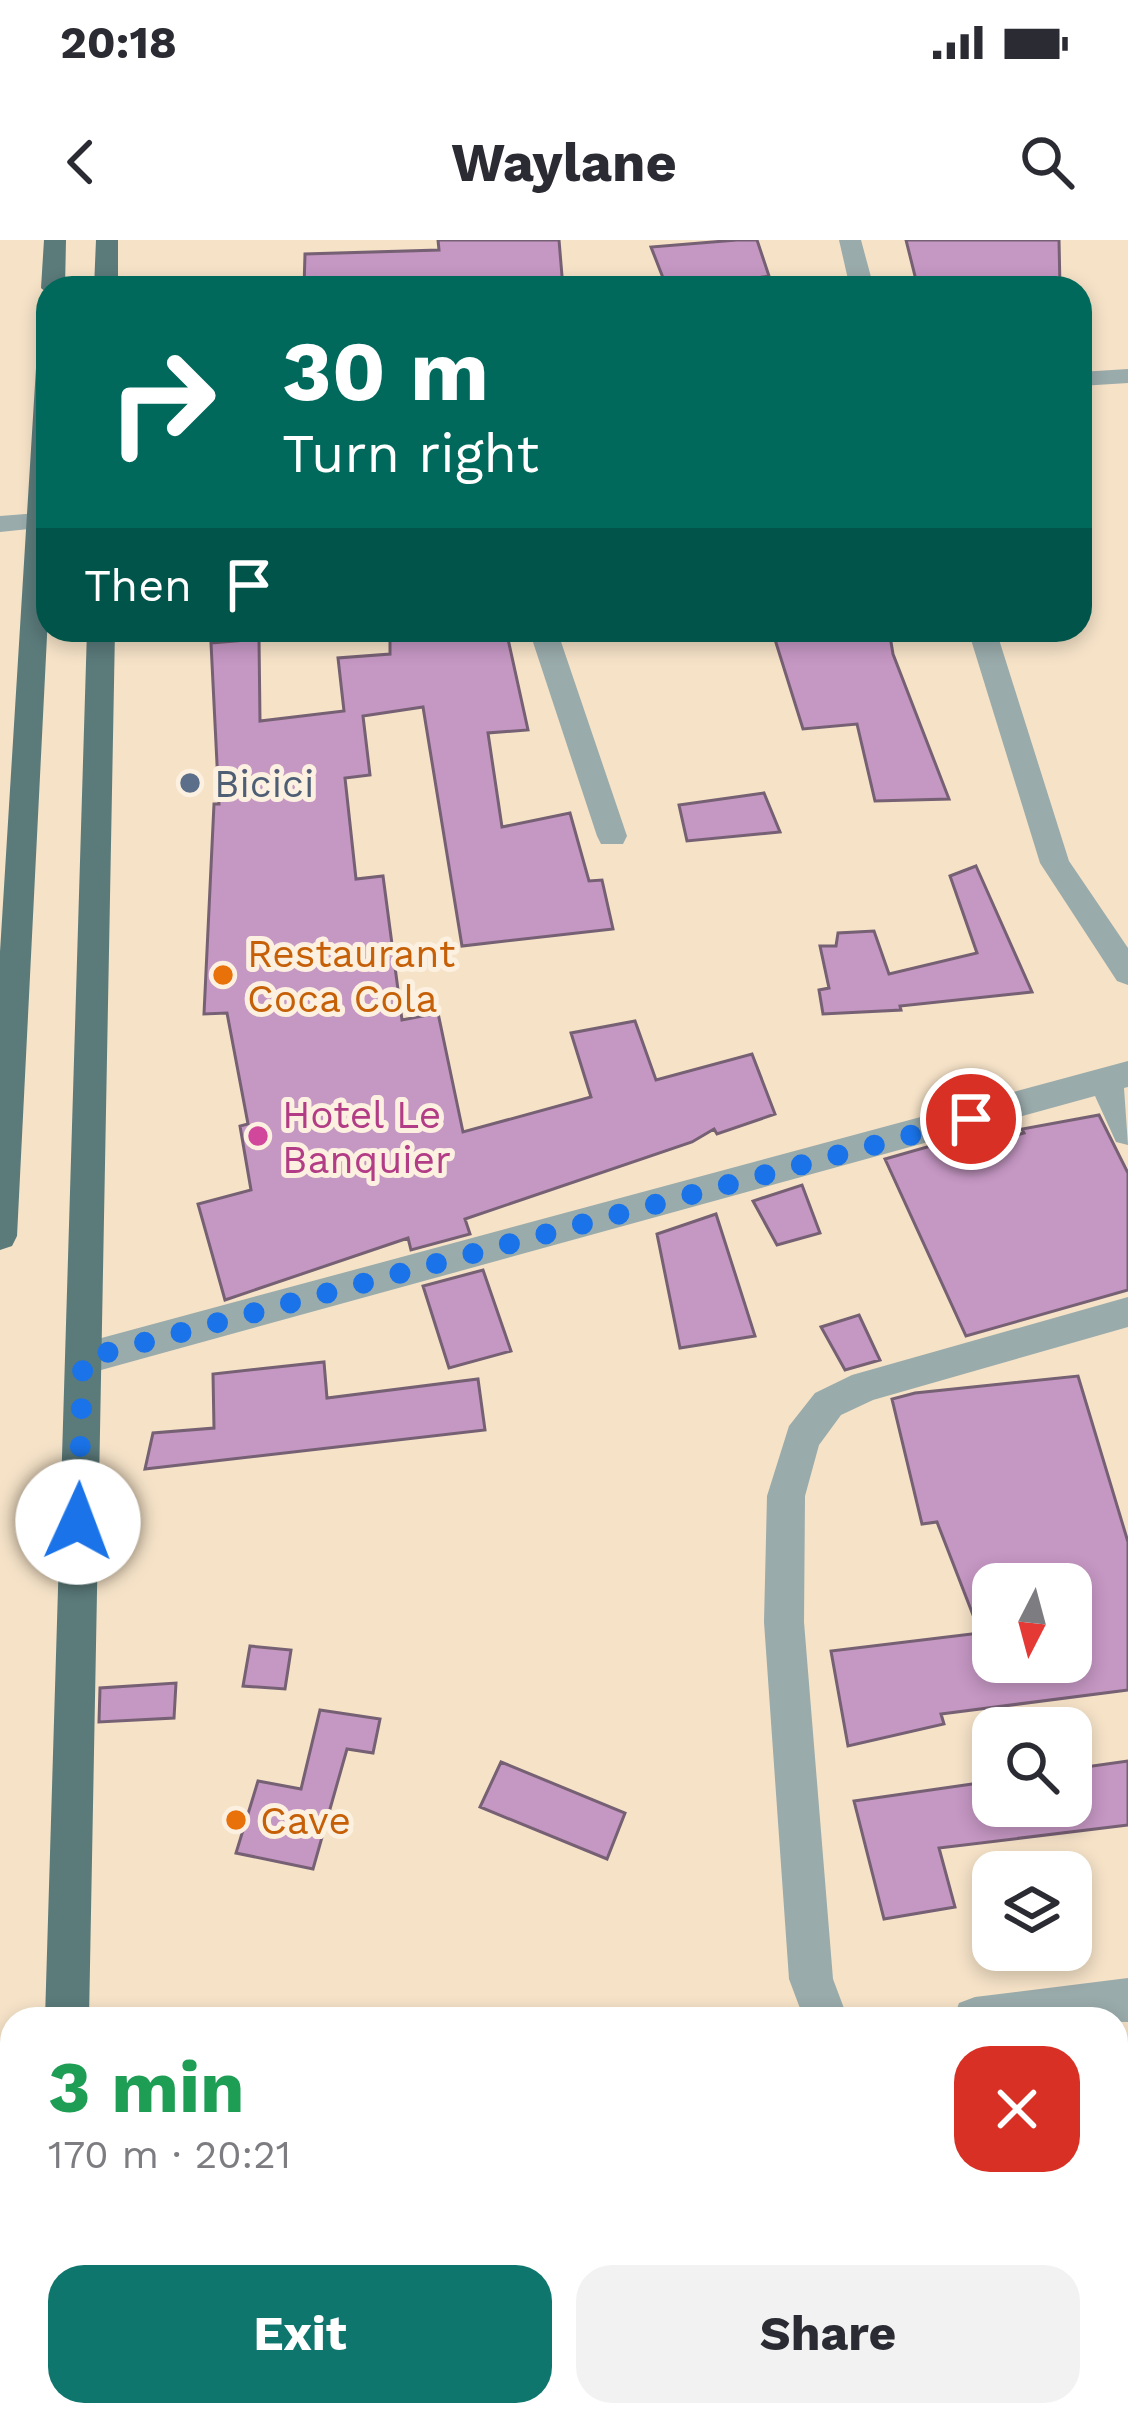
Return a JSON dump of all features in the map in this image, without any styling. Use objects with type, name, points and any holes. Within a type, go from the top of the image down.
[{"type":"main road","points":[[53,276],[55,240]]},
{"type":"main road","points":[[106,240],[106,276]]},
{"type":"main road","points":[[0,1236],[36,576]]},
{"type":"main road","points":[[67,2007],[101,642]]},
{"type":"street","points":[[850,240],[859,276]]},
{"type":"street","points":[[1092,378],[1128,376]]},
{"type":"street","points":[[0,524],[36,521]]},
{"type":"street","points":[[547,642],[612,836]]},
{"type":"street","points":[[986,642],[1055,863],[1128,973]]},
{"type":"street","points":[[83,1359],[1116,1079],[1128,1132]]},
{"type":"street","points":[[822,2007],[811,1979],[784,1622],[786,1496],[802,1438],[828,1404],[865,1386],[1128,1312]]},
{"type":"street","points":[[1072,2007],[1128,2000]]},
{"type":"building","points":[[438,240],[559,240],[562,276],[304,276],[305,254],[439,250]]},
{"type":"building","points":[[757,240],[769,276],[662,276],[651,247]]},
{"type":"building","points":[[906,240],[1059,240],[1060,276],[915,276]]},
{"type":"building","points":[[259,642],[260,721],[344,711],[338,658],[390,654],[390,642],[509,642],[528,730],[488,733],[502,827],[570,813],[589,881],[602,880],[613,929],[462,946],[423,707],[363,716],[370,775],[345,778],[356,879],[383,876],[402,1020],[438,1013],[463,1132],[591,1097],[571,1033],[635,1021],[656,1080],[752,1054],[775,1114],[717,1134],[714,1129],[692,1142],[465,1219],[470,1234],[411,1250],[408,1238],[225,1300],[198,1204],[251,1190],[240,1126],[248,1124],[227,1013],[204,1014],[214,804],[219,804],[211,643]]},
{"type":"building","points":[[776,642],[891,642],[949,799],[875,801],[857,724],[803,729]]},
{"type":"building","points":[[764,793],[780,832],[687,841],[679,805]]},
{"type":"building","points":[[976,866],[1032,992],[900,1006],[901,1010],[823,1014],[819,990],[829,988],[820,946],[836,946],[838,933],[874,931],[889,974],[977,953],[950,876]]},
{"type":"building","points":[[1099,1115],[1128,1173],[1128,1290],[966,1336],[885,1159],[934,1145],[940,1155],[1024,1133],[1022,1129]]},
{"type":"building","points":[[802,1185],[820,1233],[777,1245],[753,1201]]},
{"type":"building","points":[[716,1214],[755,1336],[680,1348],[657,1234]]},
{"type":"building","points":[[483,1270],[511,1351],[449,1368],[423,1286]]},
{"type":"building","points":[[859,1315],[880,1360],[845,1370],[821,1327]]},
{"type":"building","points":[[324,1362],[327,1398],[478,1379],[485,1430],[145,1469],[153,1433],[214,1428],[213,1374]]},
{"type":"building","points":[[1078,1376],[1128,1542],[1128,1690],[972,1707],[941,1714],[944,1724],[848,1746],[831,1651],[972,1634],[972,1683],[1092,1683],[1092,1563],[972,1563],[972,1612],[937,1522],[922,1524],[892,1399]]},
{"type":"building","points":[[250,1646],[291,1650],[285,1689],[243,1686]]},
{"type":"building","points":[[176,1683],[174,1718],[99,1722],[100,1688]]},
{"type":"building","points":[[320,1710],[380,1719],[373,1753],[347,1749],[313,1869],[236,1853],[258,1781],[301,1789]]},
{"type":"building","points":[[1128,1761],[1128,1825],[939,1848],[955,1907],[884,1919],[854,1801],[972,1784],[972,1827],[1092,1827],[1092,1766]]},
{"type":"building","points":[[501,1762],[625,1813],[607,1859],[480,1807]]},
{"type":"place","name":"Bicici","points":[[190,783]]},
{"type":"place","name":"Restaurant Coca Cola","points":[[223,975]]},
{"type":"place","name":"Hotel Le Banquier","points":[[258,1136]]},
{"type":"place","name":"Cave","points":[[236,1820]]},
{"type":"route","points":[[78,1522],[83,1359],[971,1119]]}]
